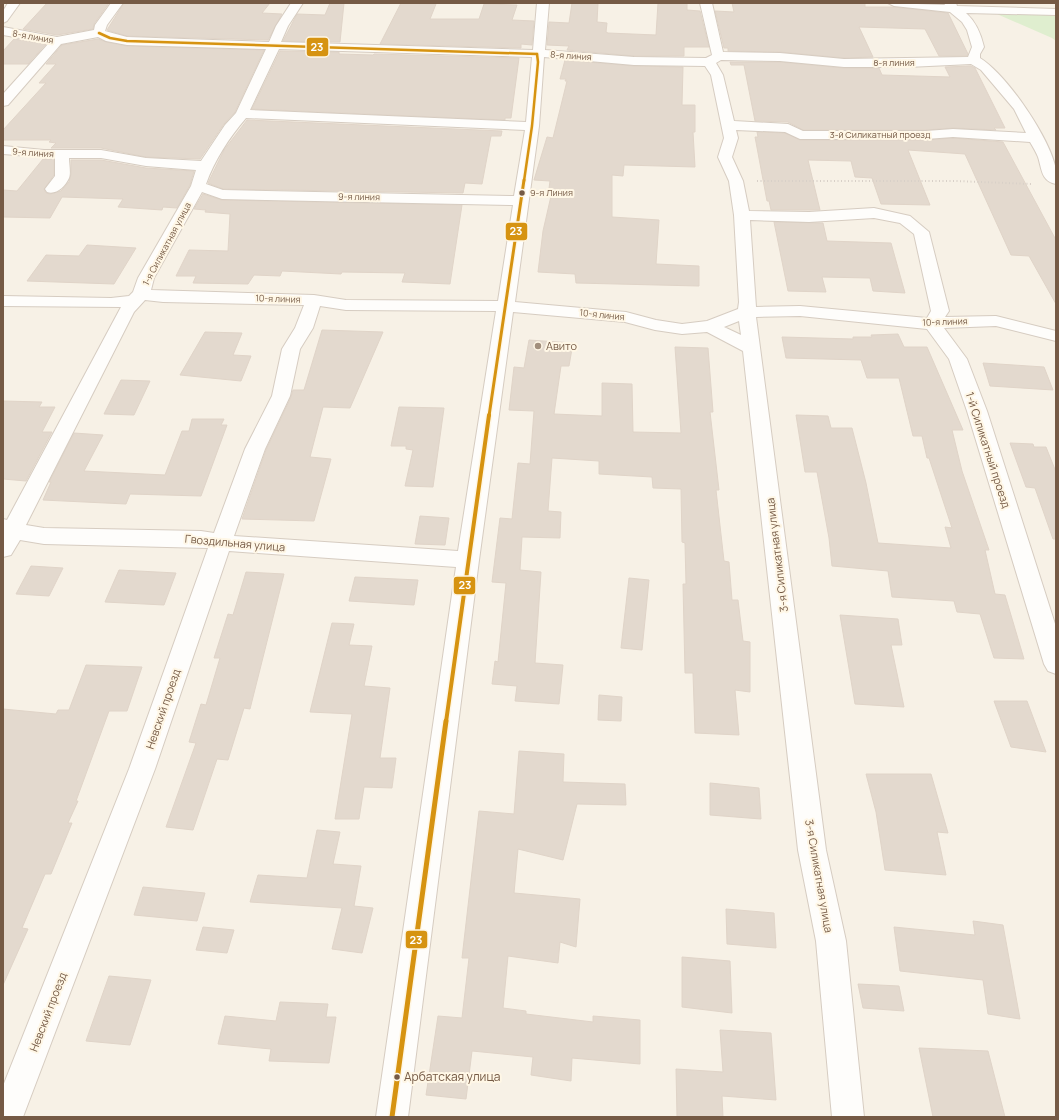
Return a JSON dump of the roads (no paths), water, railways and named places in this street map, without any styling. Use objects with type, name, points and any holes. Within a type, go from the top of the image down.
[{"type":"street","points":[[3,19],[14,3]]},
{"type":"street","points":[[99,33],[101,25],[117,3]]},
{"type":"street","name":"1-я Силикатная улица","points":[[7,536],[138,298],[146,278],[198,186],[205,166],[230,128],[242,114],[288,15],[297,3]]},
{"type":"street","points":[[392,1117],[468,560],[532,126],[538,62],[537,54],[540,47],[543,3]]},
{"type":"street","name":"3-я Силикатная улица","points":[[706,3],[713,59],[731,138],[725,158],[736,181],[742,215],[748,302],[746,312],[752,348],[812,850],[831,941],[848,1117]]},
{"type":"street","points":[[894,3],[1056,12]]},
{"type":"street","points":[[951,6],[964,16],[976,34],[978,47],[974,54],[974,60],[985,67],[1020,108],[1045,157],[1050,175],[1056,180]]},
{"type":"street","name":"8-я линия","points":[[3,31],[57,41],[99,33],[110,38],[127,41],[537,54],[649,62],[780,57],[844,63],[908,63],[974,60]]},
{"type":"street","points":[[3,102],[57,41]]},
{"type":"street","points":[[242,114],[532,126]]},
{"type":"street","name":"3-й Силикатный проезд","points":[[728,125],[788,128],[800,135],[926,135],[953,133],[1034,138]]},
{"type":"street","name":"9-я линия","points":[[4,151],[62,154],[101,154],[146,162],[205,166]]},
{"type":"street","points":[[52,189],[62,178],[62,154]]},
{"type":"street","name":"9-я линия","points":[[198,186],[222,194],[521,201]]},
{"type":"street","points":[[742,215],[809,217],[874,213],[905,219],[921,232],[925,243],[940,311],[932,324]]},
{"type":"street","name":"10-я линия","points":[[3,301],[111,303],[138,298],[163,297],[314,300],[346,305],[506,306],[626,317],[655,325],[682,329],[710,326],[746,312],[800,311],[932,324],[956,321],[996,321],[1056,336]]},
{"type":"street","name":"Невский проезд","points":[[11,1116],[142,769],[255,449],[281,396],[292,349],[304,328],[314,300]]},
{"type":"street","name":"1-й Силикатный проезд","points":[[932,324],[958,359],[974,404],[1056,664]]},
{"type":"street","points":[[710,326],[752,348]]},
{"type":"street","name":"Гвоздильная улица","points":[[7,536],[201,539],[221,542],[468,560]]},
{"type":"place","name":"9-я Линия","points":[[522,193]]},
{"type":"place","name":"Авито","points":[[538,346]]},
{"type":"place","name":"Арбатская улица","points":[[397,1077]]}]
